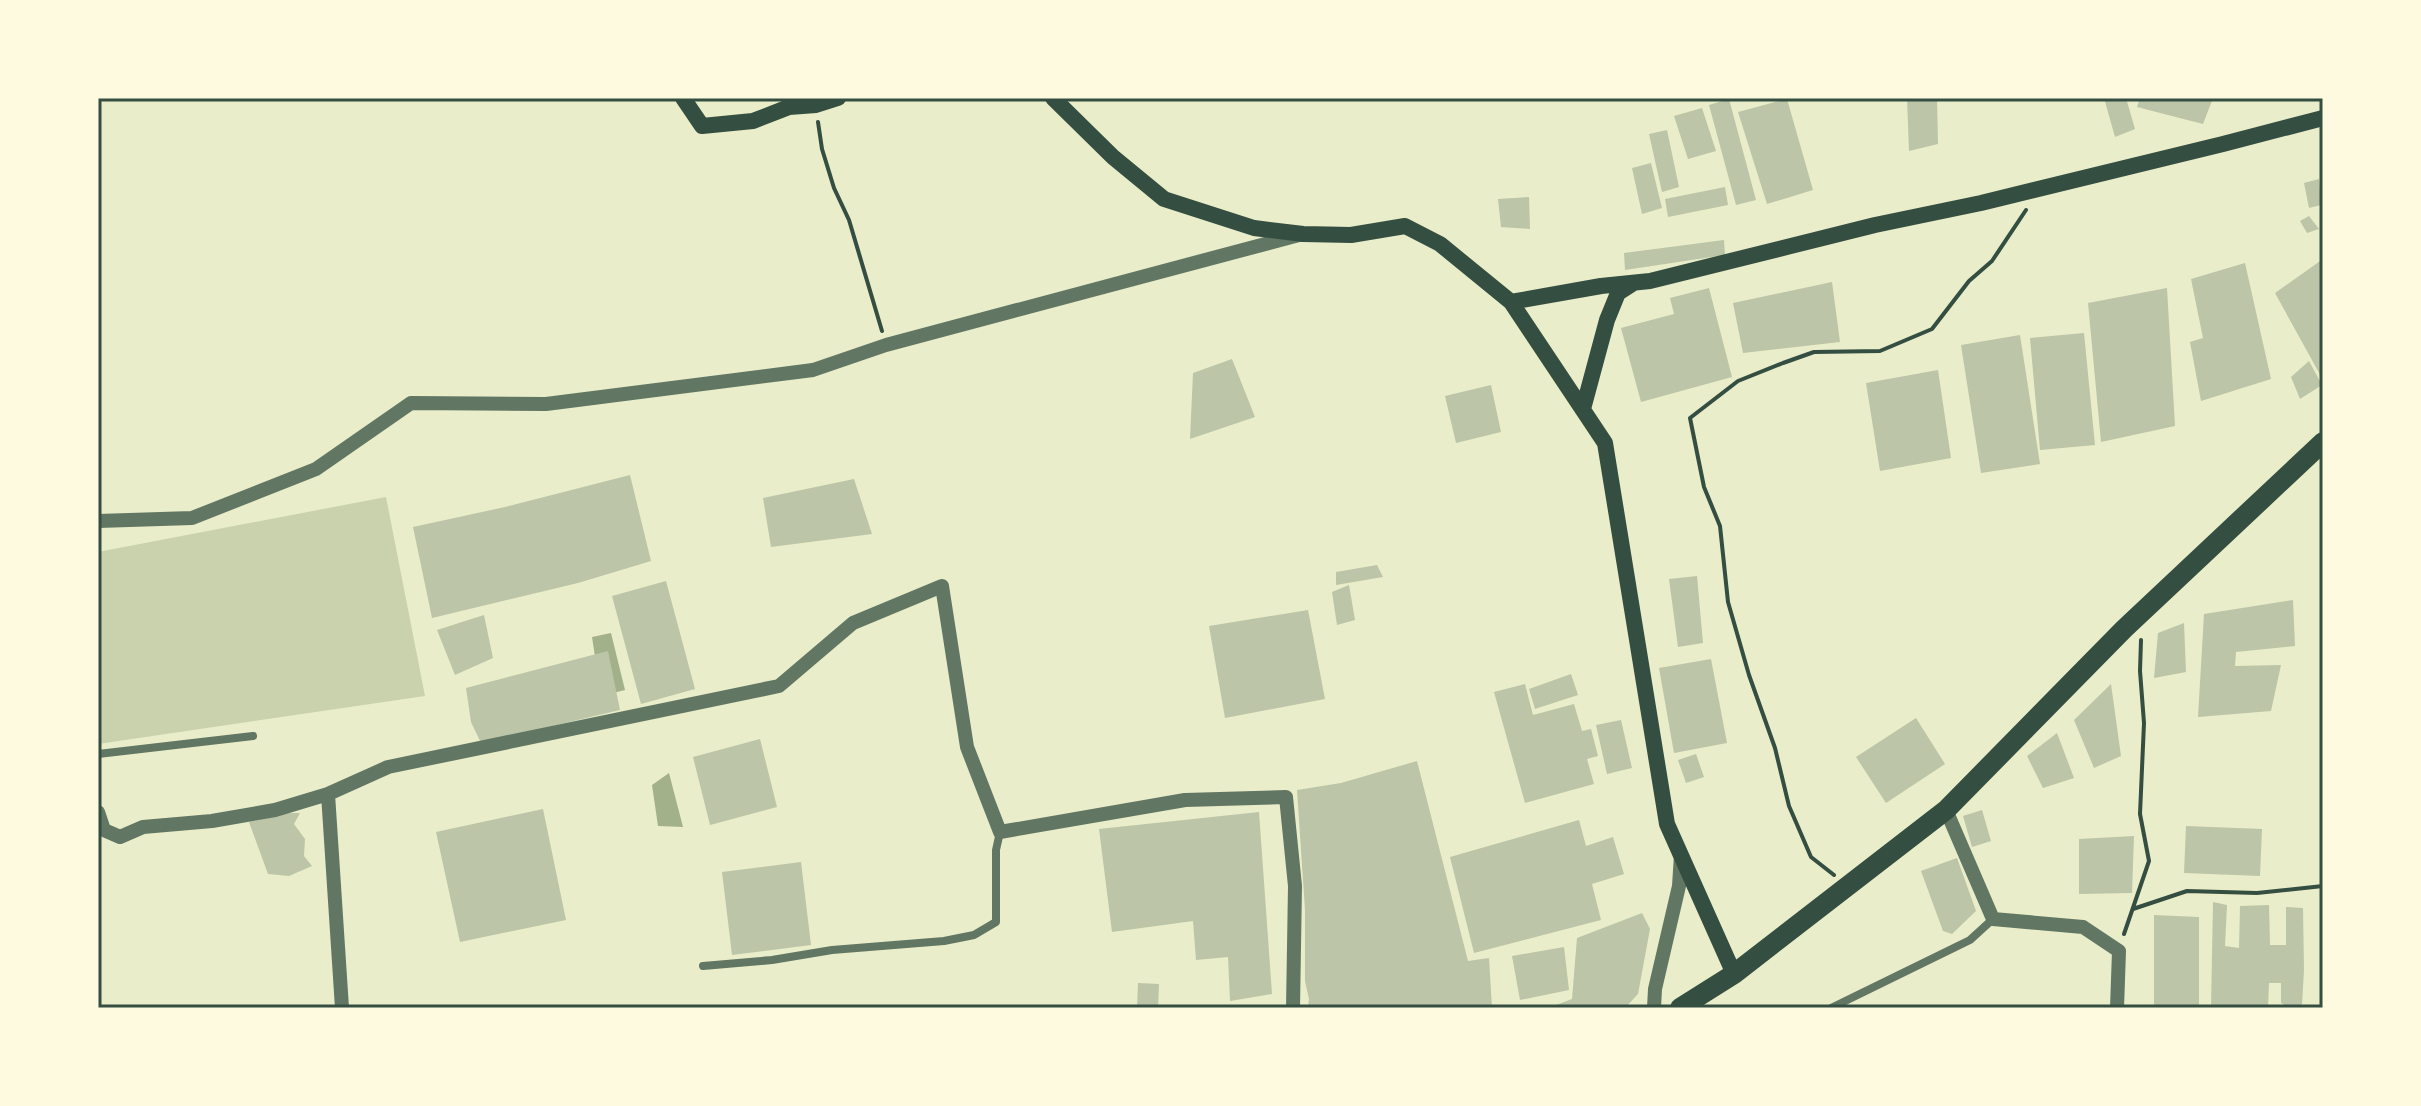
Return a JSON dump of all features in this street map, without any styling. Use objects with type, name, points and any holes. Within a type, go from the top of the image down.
[{"type":"main road","points":[[683,98],[702,126],[753,121],[789,107],[816,105],[838,98]]},
{"type":"main road","points":[[1053,98],[1113,157],[1164,199],[1254,228],[1303,234],[1351,235],[1405,226],[1440,244],[1511,302],[1605,443],[1667,824],[1734,974]]},
{"type":"main road","points":[[1511,302],[1634,283],[1717,266],[2323,118]]},
{"type":"main road","points":[[1583,409],[1607,320],[1618,293],[1634,283]]},
{"type":"main road","points":[[1680,1008],[1734,974],[1946,810],[2142,613],[2323,442]]},
{"type":"street","points":[[98,521],[192,518],[316,469],[411,403],[546,404],[813,370],[886,345],[1303,234]]},
{"type":"street","points":[[98,812],[104,830],[120,837],[143,827],[212,821],[275,810],[328,794],[388,767],[779,686],[853,623],[942,586],[967,747],[1000,832],[996,850],[996,922],[974,935],[944,941],[832,950],[772,960],[703,966]]},
{"type":"street","points":[[98,754],[253,736]]},
{"type":"street","points":[[328,794],[342,1008]]},
{"type":"street","points":[[1000,832],[1185,800],[1286,797],[1295,886],[1293,1008]]},
{"type":"street","points":[[1946,810],[1993,919]]},
{"type":"street","points":[[1654,1008],[1655,989],[1679,886],[1681,855]]},
{"type":"street","points":[[1831,1008],[1970,940],[1993,919],[2083,927],[2119,951],[2117,1008]]},
{"type":"path","points":[[816,105],[822,149],[834,188],[849,220],[886,345]]},
{"type":"path","points":[[1849,886],[1811,857],[1789,806],[1775,748],[1728,602],[1720,526],[1704,487],[1690,418],[1738,381],[1783,363],[1814,352],[1880,351],[1932,329],[1969,281],[1992,261],[2042,188]]},
{"type":"path","points":[[2119,951],[2149,861],[2140,814],[2144,723],[2140,671],[2142,613]]},
{"type":"path","points":[[2133,909],[2187,891],[2257,893],[2323,886]]},
{"type":"shaded area","points":[[386,497],[425,696],[98,744],[98,552]]},
{"type":"shaded area","points":[[611,633],[625,690],[601,696],[592,637]]},
{"type":"shaded area","points":[[669,773],[683,827],[658,826],[652,785]]},
{"type":"building","points":[[1907,98],[1937,98],[1938,144],[1909,151]]},
{"type":"building","points":[[2104,98],[2126,98],[2135,129],[2115,137]]},
{"type":"building","points":[[2140,98],[2213,98],[2203,124],[2137,107]]},
{"type":"building","points":[[1729,99],[1756,200],[1736,205],[1709,105]]},
{"type":"building","points":[[1787,99],[1813,190],[1767,204],[1738,112]]},
{"type":"building","points":[[1702,108],[1716,151],[1688,159],[1674,116]]},
{"type":"building","points":[[1667,130],[1679,187],[1662,192],[1649,134]]},
{"type":"building","points":[[1651,163],[1662,208],[1642,214],[1632,168]]},
{"type":"building","points":[[2319,179],[2321,205],[2309,208],[2304,183]]},
{"type":"building","points":[[1725,187],[1728,205],[1668,217],[1665,199]]},
{"type":"building","points":[[1529,197],[1530,229],[1501,227],[1498,199]]},
{"type":"building","points":[[2309,216],[2319,229],[2307,233],[2300,221]]},
{"type":"building","points":[[1724,240],[1725,255],[1625,270],[1624,253]]},
{"type":"building","points":[[2323,259],[2323,380],[2275,293]]},
{"type":"building","points":[[2245,263],[2271,379],[2201,401],[2190,342],[2203,338],[2191,279]]},
{"type":"building","points":[[1832,282],[1840,342],[1743,353],[1733,303]]},
{"type":"building","points":[[1709,288],[1732,377],[1641,402],[1621,328],[1674,314],[1670,298]]},
{"type":"building","points":[[2167,288],[2175,426],[2101,442],[2088,303]]},
{"type":"building","points":[[2084,333],[2095,445],[2040,450],[2030,338]]},
{"type":"building","points":[[2020,335],[2040,464],[1981,473],[1961,345]]},
{"type":"building","points":[[1232,359],[1255,417],[1190,439],[1193,373]]},
{"type":"building","points":[[2309,361],[2322,385],[2300,399],[2291,377]]},
{"type":"building","points":[[1938,370],[1951,458],[1880,471],[1866,383]]},
{"type":"building","points":[[1491,385],[1501,432],[1456,443],[1445,396]]},
{"type":"building","points":[[630,475],[651,561],[578,583],[432,618],[413,527]]},
{"type":"building","points":[[854,479],[872,534],[771,547],[763,498]]},
{"type":"building","points":[[1377,565],[1383,577],[1336,585],[1336,572]]},
{"type":"building","points":[[1697,576],[1703,643],[1678,647],[1669,579]]},
{"type":"building","points":[[666,581],[695,689],[641,704],[612,596]]},
{"type":"building","points":[[1349,585],[1355,620],[1337,625],[1332,592]]},
{"type":"building","points":[[2293,600],[2295,646],[2236,652],[2235,666],[2281,665],[2271,711],[2198,717],[2204,614]]},
{"type":"building","points":[[1308,610],[1325,699],[1225,718],[1209,626]]},
{"type":"building","points":[[484,615],[493,658],[455,675],[437,630]]},
{"type":"building","points":[[2184,623],[2186,672],[2154,678],[2158,633]]},
{"type":"building","points":[[608,651],[620,710],[481,743],[471,722],[466,688]]},
{"type":"building","points":[[1711,659],[1727,743],[1674,753],[1659,668]]},
{"type":"building","points":[[1571,674],[1578,695],[1535,709],[1529,689]]},
{"type":"building","points":[[1525,684],[1533,715],[1574,704],[1582,731],[1591,729],[1598,756],[1587,759],[1594,784],[1525,803],[1494,692]]},
{"type":"building","points":[[2111,684],[2121,756],[2094,768],[2074,720]]},
{"type":"building","points":[[1916,718],[1945,764],[1886,803],[1856,757]]},
{"type":"building","points":[[1621,720],[1632,768],[1607,774],[1596,725]]},
{"type":"building","points":[[2057,733],[2074,778],[2043,788],[2027,756]]},
{"type":"building","points":[[760,739],[777,807],[710,825],[693,757]]},
{"type":"building","points":[[1696,754],[1704,777],[1686,783],[1678,760]]},
{"type":"building","points":[[1417,761],[1468,961],[1489,958],[1492,1008],[1308,1008],[1297,790],[1341,783]]},
{"type":"building","points":[[543,809],[566,920],[460,942],[436,832]]},
{"type":"building","points":[[1982,810],[1991,841],[1972,847],[1963,816]]},
{"type":"building","points":[[1259,812],[1272,994],[1230,1001],[1228,957],[1196,960],[1193,921],[1112,932],[1099,829]]},
{"type":"building","points":[[282,813],[300,813],[294,824],[305,839],[304,856],[312,866],[289,876],[268,874],[249,822]]},
{"type":"building","points":[[1579,820],[1586,846],[1613,837],[1624,874],[1592,884],[1601,920],[1474,953],[1450,857]]},
{"type":"building","points":[[2186,826],[2262,829],[2260,876],[2184,873]]},
{"type":"building","points":[[2134,836],[2132,893],[2079,894],[2079,839]]},
{"type":"building","points":[[1957,858],[1976,911],[1952,934],[1943,931],[1921,871]]},
{"type":"building","points":[[801,862],[811,945],[732,955],[722,872]]},
{"type":"building","points":[[2213,902],[2227,905],[2225,946],[2239,948],[2240,906],[2269,905],[2270,945],[2286,945],[2286,907],[2303,908],[2304,970],[2302,1004],[2298,1008],[2281,1003],[2281,983],[2269,983],[2268,1008],[2211,1008]]},
{"type":"building","points":[[1642,913],[1650,929],[1638,994],[1625,1008],[1548,1008],[1572,999],[1577,938]]},
{"type":"building","points":[[2154,915],[2199,917],[2199,1008],[2154,1008]]},
{"type":"building","points":[[1564,947],[1569,990],[1520,1000],[1512,956]]},
{"type":"building","points":[[1138,983],[1159,984],[1158,1008],[1137,1008]]}]
